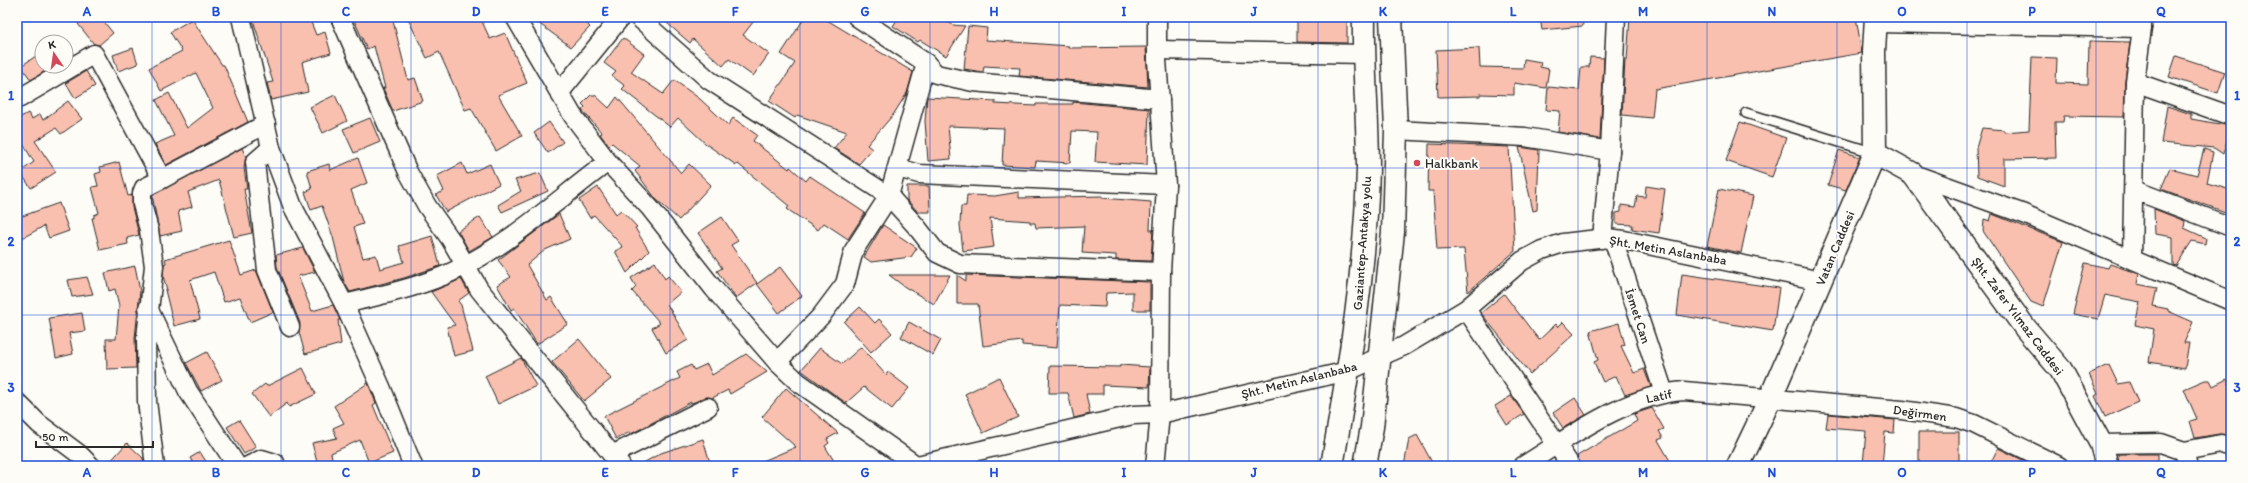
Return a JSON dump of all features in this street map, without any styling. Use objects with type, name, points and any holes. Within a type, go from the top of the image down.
[{"type":"main road","name":"Gaziantep-Antakya yolu","points":[[1332,466],[1356,321],[1365,238],[1368,168],[1364,17]]},
{"type":"main road","name":"Gaziantep-Antakya yolu","points":[[1365,466],[1372,427],[1393,232],[1396,130],[1391,17]]},
{"type":"main road","name":"Vatan Caddesi","points":[[1738,466],[1770,399],[1875,153],[1874,51],[1876,20]]},
{"type":"main road","points":[[1875,153],[1913,174]]},
{"type":"main road","name":"Şht. Zafer Yılmaz Caddesi","points":[[1913,174],[2026,329],[2061,370],[2101,444],[2108,466]]},
{"type":"street","points":[[241,17],[271,148],[293,207],[344,304],[381,387],[413,466]]},
{"type":"street","points":[[340,17],[408,172],[479,289],[616,461],[708,407]]},
{"type":"street","points":[[515,17],[560,92],[572,116],[608,162],[650,208],[714,289],[777,362],[798,382],[914,466]]},
{"type":"street","points":[[560,92],[620,17]]},
{"type":"street","points":[[638,17],[709,80],[889,196],[916,226],[937,253],[960,264],[1161,272]]},
{"type":"street","points":[[857,17],[926,63],[936,74],[973,82],[1160,99]]},
{"type":"street","points":[[1156,466],[1160,414],[1161,272],[1166,185],[1157,50],[1157,17]]},
{"type":"street","points":[[1608,239],[1616,17]]},
{"type":"street","points":[[1876,20],[2142,23],[2135,82],[2132,260]]},
{"type":"street","points":[[1157,50],[1364,54]]},
{"type":"street","points":[[17,96],[20,98],[94,54],[162,178]]},
{"type":"street","points":[[777,362],[821,316],[845,284],[854,250],[889,196],[926,63]]},
{"type":"street","points":[[2135,82],[2231,116]]},
{"type":"street","points":[[155,466],[148,401],[146,338],[148,308],[153,288],[154,266],[149,230],[141,198],[144,188],[266,124]]},
{"type":"street","points":[[1396,130],[1525,137],[1610,151]]},
{"type":"street","points":[[271,148],[256,162],[259,207],[267,270],[290,327]]},
{"type":"street","points":[[344,304],[407,290],[465,265],[507,239],[608,162]]},
{"type":"street","points":[[898,168],[919,174],[1166,185]]},
{"type":"street","points":[[1913,174],[2024,214],[2231,301]]},
{"type":"street","points":[[2134,190],[2231,227]]},
{"type":"street","name":"Şht. Metin Aslanbaba","points":[[914,466],[1133,415],[1160,414],[1348,370],[1404,346],[1466,309],[1522,261],[1563,243],[1608,239],[1821,280]]},
{"type":"street","name":"İsmet Can","points":[[1608,239],[1664,393]]},
{"type":"street","points":[[148,308],[188,391],[237,466]]},
{"type":"street","points":[[1466,309],[1558,444],[1571,466]]},
{"type":"street","name":"Latif","points":[[1523,466],[1621,408],[1641,399],[1664,393],[1684,391],[1770,399]]},
{"type":"street","name":"Değirmen","points":[[1770,399],[1902,410],[1956,418],[1974,424],[2059,466]]},
{"type":"street","points":[[17,402],[39,424],[79,454],[91,466]]},
{"type":"street","points":[[2101,444],[2161,443],[2186,459],[2221,444],[2231,446]]},
{"type":"street","points":[[248,466],[262,459],[275,463],[275,466]]},
{"type":"lane","points":[[1746,113],[1875,153]]},
{"type":"building","points":[[87,17],[100,17],[113,33],[99,45],[94,44],[78,24]]},
{"type":"building","points":[[252,17],[309,17],[316,35],[325,32],[331,53],[302,62],[308,92],[271,100],[267,83],[273,82]]},
{"type":"building","points":[[360,17],[392,17],[408,80],[415,78],[423,101],[393,111],[383,88],[385,88],[374,46],[367,49],[354,20]]},
{"type":"building","points":[[407,17],[480,17],[490,39],[505,33],[527,83],[498,95],[522,136],[496,151],[471,108],[465,110],[439,52],[427,58]]},
{"type":"building","points":[[530,17],[580,17],[590,27],[571,47]]},
{"type":"building","points":[[660,17],[757,17],[743,35],[769,54],[753,76],[729,59],[723,66],[693,39],[690,43]]},
{"type":"building","points":[[805,17],[822,17],[913,72],[907,93],[893,115],[867,145],[872,149],[859,164],[834,148],[847,132],[797,115],[795,118],[769,101],[795,63],[781,54]]},
{"type":"building","points":[[899,17],[940,17],[953,25],[965,26],[946,56],[920,40],[918,42],[893,26]]},
{"type":"building","points":[[1297,17],[1347,17],[1347,43],[1297,42]]},
{"type":"building","points":[[1540,17],[1582,17],[1583,26],[1542,30]]},
{"type":"building","points":[[1630,17],[1856,17],[1862,53],[1655,89],[1652,118],[1622,115],[1625,60],[1627,60]]},
{"type":"building","points":[[192,19],[222,65],[224,65],[248,122],[166,165],[155,144],[174,136],[156,100],[169,93],[187,128],[213,108],[196,73],[161,91],[149,68],[182,51],[170,32]]},
{"type":"building","points":[[968,26],[987,28],[986,40],[1069,46],[1068,48],[1146,47],[1148,87],[1019,76],[1020,68],[984,66],[983,72],[964,69]]},
{"type":"building","points":[[623,38],[644,54],[631,72],[663,94],[674,80],[700,99],[728,125],[733,118],[757,135],[753,141],[789,169],[790,167],[806,181],[810,176],[865,213],[848,239],[824,223],[818,230],[787,209],[789,206],[738,164],[736,165],[706,144],[678,118],[670,127],[622,89],[625,86],[612,76],[616,72],[604,63]]},
{"type":"building","points":[[2089,41],[2130,42],[2125,81],[2124,117],[2064,116],[2063,122],[2055,122],[2056,158],[2004,159],[2004,186],[1977,176],[1976,148],[1982,128],[2004,130],[2004,132],[2029,130],[2032,57],[2057,58],[2056,83],[2088,84]]},
{"type":"building","points":[[133,48],[138,64],[118,71],[113,55]]},
{"type":"building","points":[[1479,48],[1480,67],[1523,68],[1524,59],[1541,62],[1540,67],[1549,69],[1546,88],[1514,83],[1514,95],[1480,94],[1480,96],[1438,97],[1436,50]]},
{"type":"building","points":[[2176,56],[2225,72],[2218,93],[2169,77]]},
{"type":"building","points":[[34,57],[34,74],[40,74],[31,80],[21,66]]},
{"type":"building","points":[[1590,57],[1604,58],[1600,139],[1558,132],[1560,111],[1546,110],[1548,87],[1579,90],[1581,67],[1589,67]]},
{"type":"building","points":[[86,71],[95,86],[75,98],[66,83]]},
{"type":"building","points":[[335,95],[347,121],[323,133],[310,107]]},
{"type":"building","points":[[591,95],[595,95],[609,108],[617,97],[681,173],[689,164],[711,185],[679,220],[656,199],[635,171],[640,166],[612,143],[609,146],[600,134],[602,133],[582,110],[585,107],[582,104]]},
{"type":"building","points":[[927,97],[995,101],[995,104],[1036,106],[1036,104],[1073,104],[1073,102],[1149,109],[1147,165],[1095,162],[1097,132],[1072,131],[1070,163],[1036,161],[1035,167],[1002,165],[1004,128],[948,126],[951,159],[928,161],[925,121]]},
{"type":"building","points":[[68,101],[82,119],[61,134],[56,128],[35,141],[56,172],[31,188],[20,172],[34,162],[17,134],[17,117],[19,118],[28,113],[32,119],[40,114],[43,120]]},
{"type":"building","points":[[2167,106],[2191,114],[2191,119],[2231,126],[2223,154],[2214,148],[2161,143]]},
{"type":"building","points":[[370,118],[380,142],[354,153],[343,129]]},
{"type":"building","points":[[549,122],[563,142],[548,153],[534,133]]},
{"type":"building","points":[[1740,122],[1786,138],[1772,177],[1726,161]]},
{"type":"building","points":[[1429,144],[1509,147],[1515,251],[1468,292],[1464,249],[1437,250],[1433,191],[1428,191]]},
{"type":"building","points":[[1519,147],[1539,150],[1537,210],[1533,211]]},
{"type":"building","points":[[242,148],[246,157],[244,168],[247,189],[244,189],[252,233],[234,237],[219,180],[188,192],[192,207],[178,211],[182,231],[160,236],[152,195]]},
{"type":"building","points":[[2204,149],[2213,152],[2207,183],[2231,190],[2231,214],[2161,189],[2170,168],[2197,175]]},
{"type":"building","points":[[1839,150],[1860,157],[1846,190],[1828,185]]},
{"type":"building","points":[[358,158],[367,183],[351,190],[363,224],[354,227],[363,258],[376,255],[380,269],[404,262],[399,246],[432,236],[440,266],[404,278],[350,292],[344,282],[333,237],[322,206],[311,210],[305,192],[312,189],[307,171],[329,164],[330,170]]},
{"type":"building","points":[[119,162],[128,196],[132,195],[132,207],[139,235],[127,238],[128,244],[100,250],[92,218],[94,218],[94,215],[99,213],[92,187],[98,186],[95,174],[101,172],[100,167]]},
{"type":"building","points":[[462,163],[467,174],[490,164],[499,184],[446,212],[436,195],[444,191],[437,176]]},
{"type":"building","points":[[540,173],[548,191],[502,212],[498,205],[521,191],[515,180]]},
{"type":"building","points":[[907,186],[929,186],[930,212],[918,212],[907,200]]},
{"type":"building","points":[[1646,186],[1665,189],[1659,233],[1632,229],[1633,225],[1616,224],[1616,213],[1621,212],[1621,205],[1635,207],[1637,196],[1645,197]]},
{"type":"building","points":[[598,187],[616,214],[621,210],[637,227],[635,228],[649,251],[627,273],[615,251],[623,247],[594,215],[590,218],[579,200]]},
{"type":"building","points":[[1719,189],[1753,196],[1741,253],[1707,246]]},
{"type":"building","points":[[1019,192],[1019,198],[1102,196],[1102,198],[1151,202],[1150,230],[1153,230],[1151,261],[1116,260],[1116,255],[1082,253],[1084,226],[1036,228],[1035,223],[1030,223],[1030,221],[990,218],[994,247],[963,251],[960,225],[961,206],[966,206],[967,195],[995,196]]},
{"type":"building","points":[[59,203],[69,231],[49,238],[44,226],[17,241],[17,218]]},
{"type":"building","points":[[2154,209],[2185,221],[2184,228],[2206,238],[2205,244],[2192,241],[2176,266],[2173,265],[2173,237],[2155,234]]},
{"type":"building","points":[[559,214],[570,239],[545,250],[527,265],[547,300],[551,297],[568,324],[537,344],[514,308],[511,310],[497,285],[511,277],[498,260]]},
{"type":"building","points":[[1992,214],[2063,242],[2043,307],[2031,302],[1983,231],[1984,219],[1990,221]]},
{"type":"building","points":[[480,217],[493,237],[469,251],[458,231]]},
{"type":"building","points":[[722,217],[738,241],[731,245],[757,283],[736,298],[717,271],[722,268],[698,233]]},
{"type":"building","points":[[883,225],[917,248],[911,257],[871,262],[864,257]]},
{"type":"building","points":[[229,240],[241,275],[256,270],[273,312],[250,322],[240,297],[224,302],[214,272],[190,280],[200,319],[174,326],[163,276],[164,264],[166,263],[165,259]]},
{"type":"building","points":[[303,248],[315,272],[298,276],[312,311],[333,305],[340,320],[338,320],[341,344],[305,354],[299,332],[300,323],[277,267],[276,255]]},
{"type":"building","points":[[655,262],[665,279],[668,276],[681,292],[667,304],[688,340],[666,353],[652,328],[660,323],[632,291],[636,287],[631,278]]},
{"type":"building","points":[[2085,263],[2108,268],[2110,264],[2139,274],[2137,284],[2157,288],[2153,306],[2168,309],[2168,311],[2193,322],[2184,343],[2189,343],[2185,368],[2149,362],[2154,329],[2135,325],[2140,302],[2105,295],[2098,319],[2073,314]]},
{"type":"building","points":[[135,266],[140,291],[135,338],[136,368],[107,369],[106,339],[116,339],[119,306],[115,289],[109,291],[105,273]]},
{"type":"building","points":[[780,267],[802,296],[779,313],[757,284]]},
{"type":"building","points":[[1682,274],[1779,288],[1773,331],[1677,315]]},
{"type":"building","points":[[889,275],[950,275],[934,304],[905,287]]},
{"type":"building","points":[[957,275],[966,281],[966,275],[1150,282],[1150,310],[1133,310],[1133,292],[1106,293],[1105,307],[1060,305],[1057,348],[1022,345],[1022,341],[983,346],[978,304],[957,304]]},
{"type":"building","points":[[87,277],[93,294],[72,297],[68,280]]},
{"type":"building","points":[[461,279],[469,293],[458,301],[461,305],[473,351],[454,356],[447,327],[455,325],[431,292]]},
{"type":"building","points":[[1504,294],[1539,340],[1556,324],[1558,327],[1563,322],[1574,334],[1530,374],[1481,313]]},
{"type":"building","points":[[860,307],[875,323],[879,319],[892,333],[871,352],[844,322]]},
{"type":"building","points":[[82,313],[85,331],[69,333],[73,354],[56,358],[49,318]]},
{"type":"building","points":[[909,322],[941,340],[933,355],[901,337]]},
{"type":"building","points":[[1619,323],[1625,345],[1621,346],[1634,373],[1644,369],[1651,387],[1625,395],[1616,376],[1603,382],[1594,362],[1598,360],[1590,331]]},
{"type":"building","points":[[579,339],[611,379],[584,401],[552,362]]},
{"type":"building","points":[[861,347],[886,375],[888,372],[909,388],[892,409],[864,387],[846,403],[801,370],[820,348],[842,364]]},
{"type":"building","points":[[207,352],[222,380],[201,391],[186,363]]},
{"type":"building","points":[[746,354],[767,372],[730,394],[728,390],[712,398],[708,397],[692,403],[691,402],[631,434],[630,432],[616,439],[604,416],[680,378],[677,372],[691,365],[694,370],[707,364],[712,375]]},
{"type":"building","points":[[521,358],[536,386],[498,404],[485,376]]},
{"type":"building","points":[[1120,365],[1150,367],[1149,387],[1103,385],[1103,394],[1086,394],[1090,414],[1074,418],[1068,393],[1049,393],[1050,366],[1120,367]]},
{"type":"building","points":[[2109,365],[2118,384],[2129,382],[2138,402],[2105,417],[2095,396],[2098,394],[2089,374]]},
{"type":"building","points":[[303,368],[316,394],[289,407],[287,403],[269,417],[252,394],[265,384],[267,386]]},
{"type":"building","points":[[999,377],[1018,417],[983,433],[965,394]]},
{"type":"building","points":[[2227,379],[2231,388],[2231,435],[2219,434],[2195,438],[2190,421],[2197,419],[2184,389],[2205,380],[2210,380],[2213,386]]},
{"type":"building","points":[[368,383],[376,403],[373,405],[393,453],[369,463],[360,440],[331,453],[333,463],[318,466],[312,443],[337,438],[333,428],[344,423],[334,406]]},
{"type":"building","points":[[786,388],[838,433],[827,439],[829,443],[825,446],[837,466],[751,466],[796,447],[762,417]]},
{"type":"building","points":[[1511,396],[1524,414],[1507,425],[1495,406]]},
{"type":"building","points":[[1575,398],[1586,415],[1563,428],[1553,413]]},
{"type":"building","points":[[1652,408],[1664,429],[1659,431],[1663,438],[1658,440],[1673,466],[1581,466],[1577,456],[1637,421],[1634,414]]},
{"type":"building","points":[[1828,414],[1895,420],[1894,433],[1885,432],[1882,466],[1863,465],[1866,431],[1826,428]]},
{"type":"building","points":[[239,420],[256,447],[244,454],[227,427]]},
{"type":"building","points":[[1919,432],[1959,432],[1959,466],[1919,466]]},
{"type":"building","points":[[1417,435],[1434,466],[1404,466],[1409,439]]},
{"type":"building","points":[[703,439],[711,466],[638,466],[661,453]]},
{"type":"building","points":[[127,443],[143,458],[144,466],[106,466]]},
{"type":"building","points":[[1998,448],[2035,466],[1989,466]]},
{"type":"building","points":[[200,452],[209,466],[195,466],[190,458]]},
{"type":"building","points":[[2118,454],[2158,454],[2158,466],[2119,466]]},
{"type":"place","name":"Halkbank","points":[[1417,163]]}]
